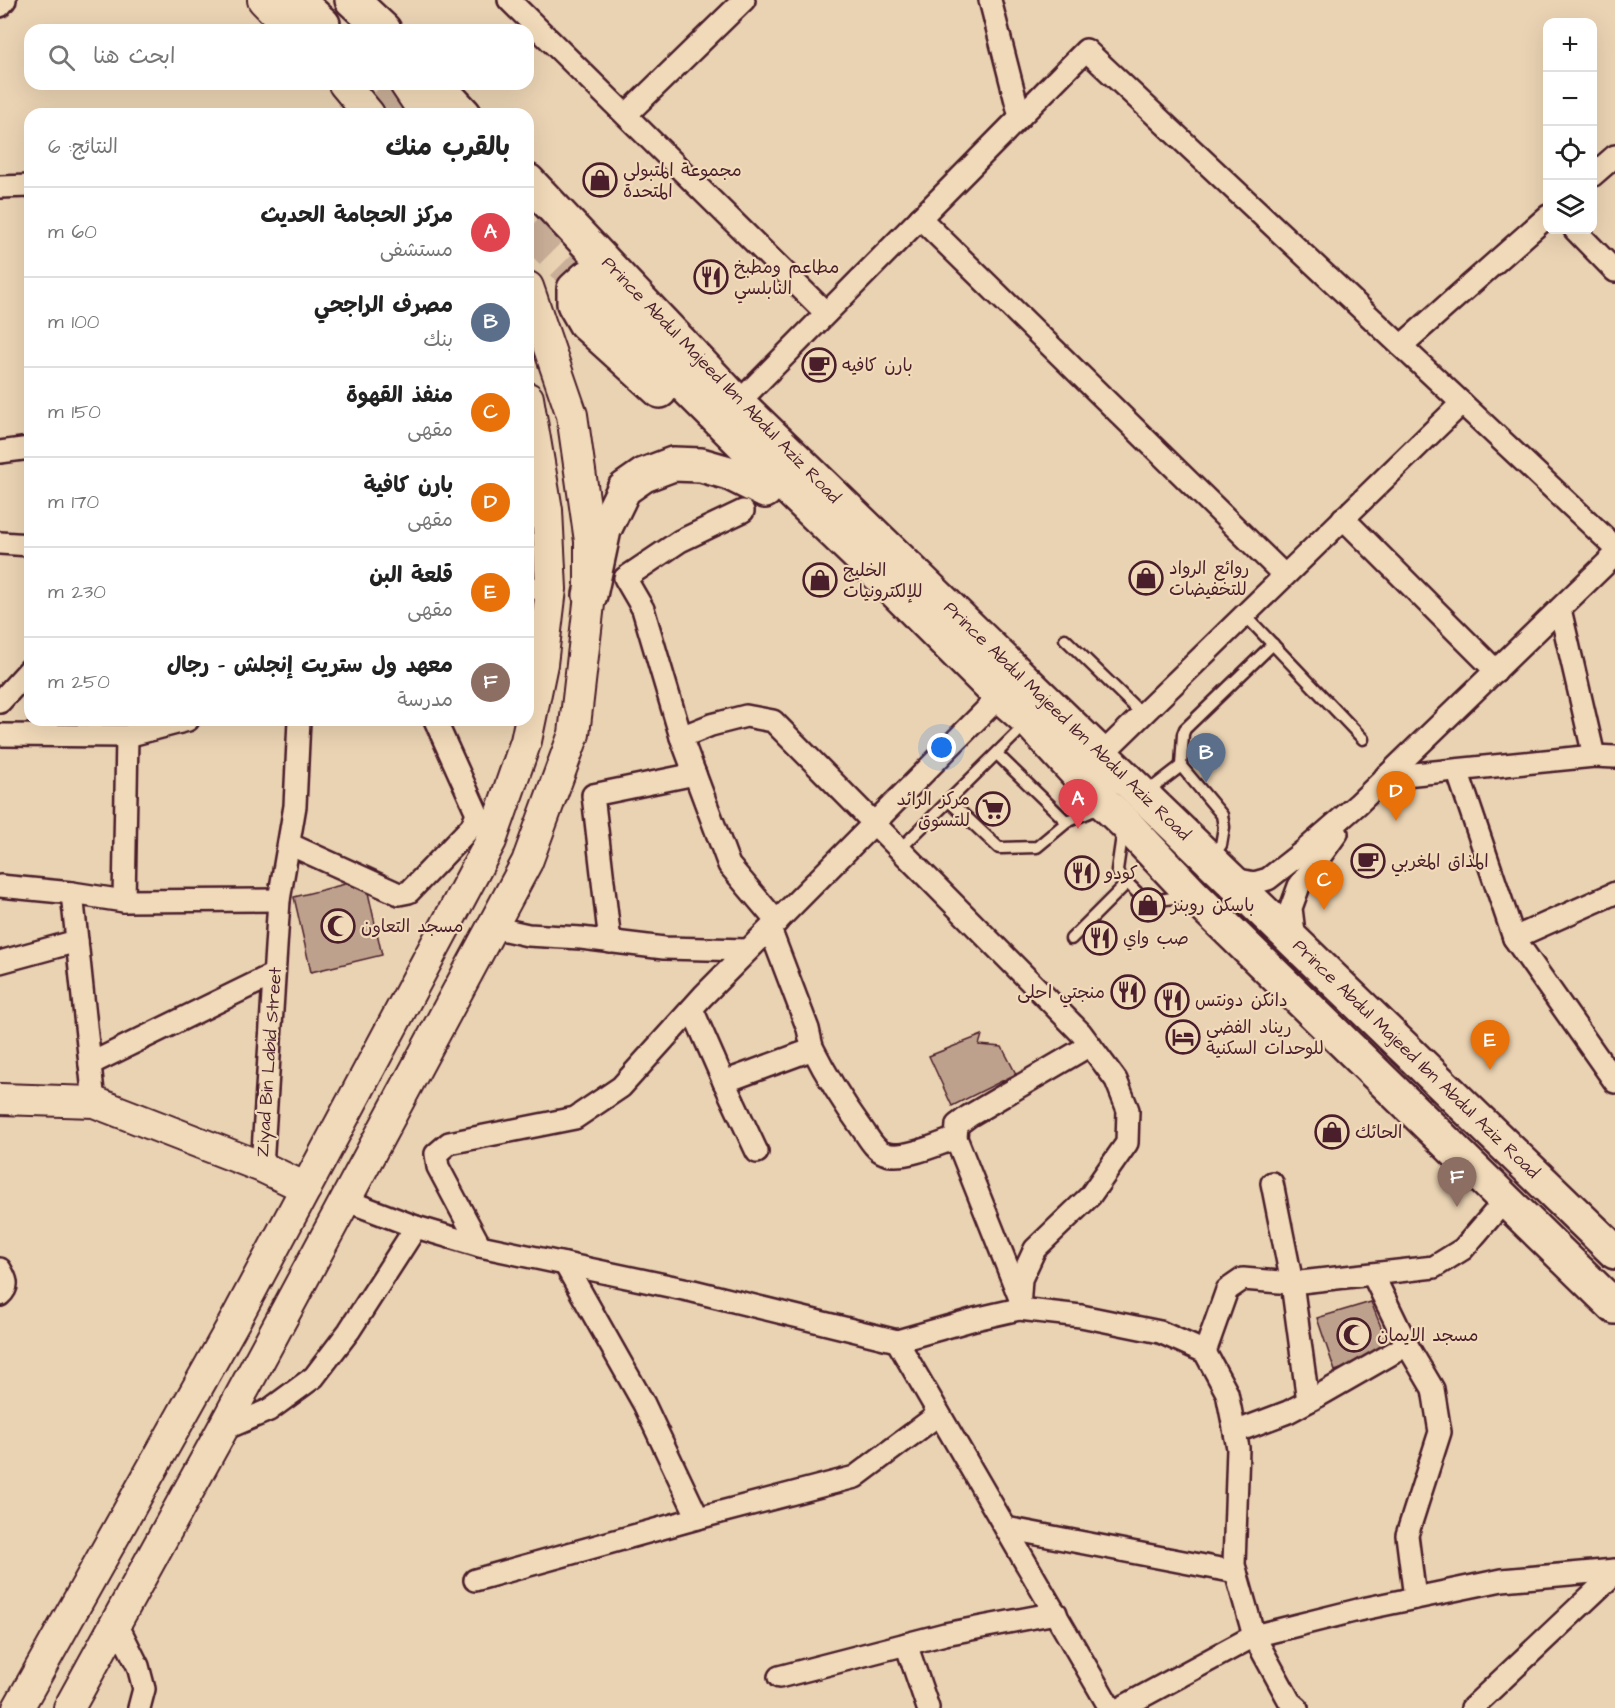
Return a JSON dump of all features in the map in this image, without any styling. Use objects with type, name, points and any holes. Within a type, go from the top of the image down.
[{"type":"main road","points":[[263,0],[286,24]]},
{"type":"main road","points":[[297,0],[329,12],[350,24]]},
{"type":"main road","points":[[352,0],[378,24]]},
{"type":"main road","points":[[349,90],[364,108]]},
{"type":"main road","points":[[409,90],[421,108]]},
{"type":"main road","points":[[442,90],[458,108]]},
{"type":"main road","name":"Prince Abdul Majeed Ibn Abdul Aziz Road","points":[[534,187],[738,403],[1615,1252]]},
{"type":"main road","points":[[669,330],[595,278],[586,278],[574,289],[574,304],[585,323],[695,424],[754,501]]},
{"type":"main road","name":"Prince Abdul Majeed Ibn Abdul Aziz Road","points":[[602,303],[767,468],[997,693],[1029,721],[1193,895],[1615,1307]]},
{"type":"main road","points":[[534,304],[572,415],[590,541],[590,595]]},
{"type":"main road","points":[[534,434],[547,510],[540,589],[542,664],[534,702]]},
{"type":"main road","points":[[69,1708],[222,1430],[527,862],[574,734],[590,595],[604,530],[624,489],[644,475],[673,464],[701,465],[729,473],[754,501],[988,708],[1006,744],[1026,745],[1106,804]]},
{"type":"main road","points":[[18,1708],[237,1317],[491,841],[529,726]]},
{"type":"main road","name":"Ziyad Bin Labid Street","points":[[0,1099],[94,1102],[262,1167]]},
{"type":"main road","points":[[262,1167],[306,1188]]},
{"type":"street","points":[[0,6],[5,0]]},
{"type":"street","points":[[509,0],[533,24]]},
{"type":"street","points":[[626,115],[744,0]]},
{"type":"street","points":[[990,0],[1020,117]]},
{"type":"street","points":[[534,25],[826,313]]},
{"type":"street","points":[[738,403],[1086,50],[1615,547]]},
{"type":"street","points":[[1597,172],[1615,156]]},
{"type":"street","points":[[0,187],[24,186]]},
{"type":"street","points":[[920,218],[1284,575]]},
{"type":"street","points":[[1401,346],[1543,220]]},
{"type":"street","points":[[1579,234],[1615,272]]},
{"type":"street","points":[[1101,755],[1462,403]]},
{"type":"street","points":[[0,452],[24,449]]},
{"type":"street","points":[[754,501],[680,541],[625,578],[644,609],[681,737],[729,865],[773,925],[812,1047],[837,1093],[873,1143],[884,1153],[894,1155],[911,1153],[956,1138]]},
{"type":"street","points":[[1344,518],[1496,671]]},
{"type":"street","points":[[0,543],[24,545]]},
{"type":"street","points":[[1220,868],[1254,883],[1268,879],[1305,850],[1358,804],[1615,555]]},
{"type":"street","points":[[1385,777],[1605,756],[1560,609]]},
{"type":"street","points":[[0,702],[24,676]]},
{"type":"street","points":[[480,1246],[438,1167],[436,1154],[449,1143],[575,1118],[621,1087],[748,950],[988,708]]},
{"type":"street","points":[[681,737],[711,725],[746,716],[773,721],[1073,1025],[1116,1080],[1128,1110],[1127,1143],[1090,1196],[1035,1249],[1020,1279],[1019,1303]]},
{"type":"street","points":[[0,735],[127,736],[164,726]]},
{"type":"street","name":"Ziyad Bin Labid Street","points":[[262,1167],[279,900],[295,806],[299,726]]},
{"type":"street","points":[[289,844],[399,894],[409,892],[472,826],[477,813],[438,726]]},
{"type":"street","points":[[124,901],[127,736]]},
{"type":"street","points":[[1457,770],[1514,938],[1615,1082]]},
{"type":"street","points":[[610,942],[594,795],[695,774]]},
{"type":"street","points":[[1295,941],[1291,908],[1299,886],[1358,804]]},
{"type":"street","points":[[0,886],[124,901],[279,900]]},
{"type":"street","points":[[72,893],[94,1102]]},
{"type":"street","points":[[1514,938],[1615,893]]},
{"type":"street","points":[[492,927],[528,935],[581,938],[664,948],[748,950]]},
{"type":"street","points":[[0,962],[77,941]]},
{"type":"street","points":[[90,1064],[274,974]]},
{"type":"street","points":[[692,1009],[757,1152]]},
{"type":"street","points":[[1019,1303],[956,1138],[957,1125],[1090,1045]]},
{"type":"street","points":[[724,1082],[812,1047]]},
{"type":"street","points":[[1272,1183],[1292,1283],[1308,1401]]},
{"type":"street","points":[[345,1200],[416,1227],[480,1246],[693,1291],[897,1341],[975,1319],[1019,1303],[1160,1332],[1205,1352],[1227,1393],[1238,1448],[1234,1565],[1254,1636],[1293,1706]]},
{"type":"street","points":[[1205,1352],[1227,1290],[1243,1279],[1292,1283],[1434,1267],[1463,1249],[1505,1200]]},
{"type":"street","points":[[222,1430],[268,1410],[314,1377],[349,1331],[416,1227]]},
{"type":"street","points":[[565,1264],[644,1404],[698,1518]]},
{"type":"street","points":[[0,1269],[7,1281],[7,1287],[0,1295]]},
{"type":"street","points":[[1373,1275],[1407,1345],[1433,1389],[1440,1432],[1407,1535],[1415,1598]]},
{"type":"street","points":[[897,1341],[1110,1708]]},
{"type":"street","points":[[1235,1432],[1288,1412],[1407,1345]]},
{"type":"street","points":[[475,1580],[855,1477],[939,1414]]},
{"type":"street","points":[[1006,1528],[1236,1572]]},
{"type":"street","points":[[1120,1708],[1254,1636],[1358,1610],[1502,1580],[1615,1571]]},
{"type":"street","points":[[1472,1708],[1615,1571]]},
{"type":"street","points":[[779,1677],[945,1634],[1056,1613]]},
{"type":"street","points":[[116,1622],[138,1666],[144,1689],[139,1708]]},
{"type":"street","points":[[906,1644],[928,1708]]},
{"type":"lane","points":[[1245,614],[1363,739]]},
{"type":"lane","points":[[1065,639],[1142,714]]},
{"type":"lane","points":[[1220,868],[1224,827],[1222,815],[1181,766],[1183,734],[1185,729],[1273,644]]},
{"type":"lane","points":[[900,849],[1006,744],[1067,822]]},
{"type":"lane","points":[[1143,795],[1181,766]]},
{"type":"lane","points":[[949,801],[999,848],[1037,847],[1067,822],[1106,804],[1119,875],[1150,903],[1193,895]]},
{"type":"lane","points":[[1071,939],[1127,883]]},
{"type":"building","name":"مسجد التعاون","points":[[365,879],[382,955],[311,972],[294,897]]},
{"type":"building","points":[[982,1035],[979,1045],[1002,1047],[1016,1074],[952,1106],[929,1056]]},
{"type":"building","name":"مسجد الايمان","points":[[1371,1302],[1391,1352],[1335,1371],[1317,1318]]},
{"type":"tunnel","points":[[389,90],[407,108]]},
{"type":"tunnel","points":[[534,235],[601,302]]},
{"type":"place","name":"مجموعة المتبولي المتحدة","points":[[600,180]]},
{"type":"place","name":"مطاعم ومطبخ النابلسي","points":[[711,277]]},
{"type":"place","name":"بارن كافيه","points":[[819,365]]},
{"type":"place","name":"روائع الرواد للتخفيضات","points":[[1146,578]]},
{"type":"place","name":"الخليج للإلكترونيات","points":[[820,580]]},
{"type":"place","name":"مصرف الراجحي","points":[[1206,783]]},
{"type":"place","name":"مركز الرائد للتسوق","points":[[993,809]]},
{"type":"place","name":"بارن كافية","points":[[1396,821]]},
{"type":"place","name":"مركز الحجامة الحديث","points":[[1078,829]]},
{"type":"place","name":"المذاق المغربي","points":[[1368,861]]},
{"type":"place","name":"كودو","points":[[1082,873]]},
{"type":"place","name":"باسكن روبنز","points":[[1148,905]]},
{"type":"place","name":"منفذ القهوة","points":[[1324,910]]},
{"type":"place","name":"مسجد التعاون","points":[[338,926]]},
{"type":"place","name":"صب واي","points":[[1100,938]]},
{"type":"place","name":"منجتي احلى","points":[[1128,992]]},
{"type":"place","name":"دانكن دونتس","points":[[1172,1000]]},
{"type":"place","name":"ريناد الفضي للوحدات السكنية","points":[[1183,1037]]},
{"type":"place","name":"قلعة البن","points":[[1490,1070]]},
{"type":"place","name":"الحائك","points":[[1332,1132]]},
{"type":"place","name":"معهد ول ستريت إنجلش - رجال","points":[[1457,1207]]},
{"type":"place","name":"مسجد الايمان","points":[[1354,1335]]}]
